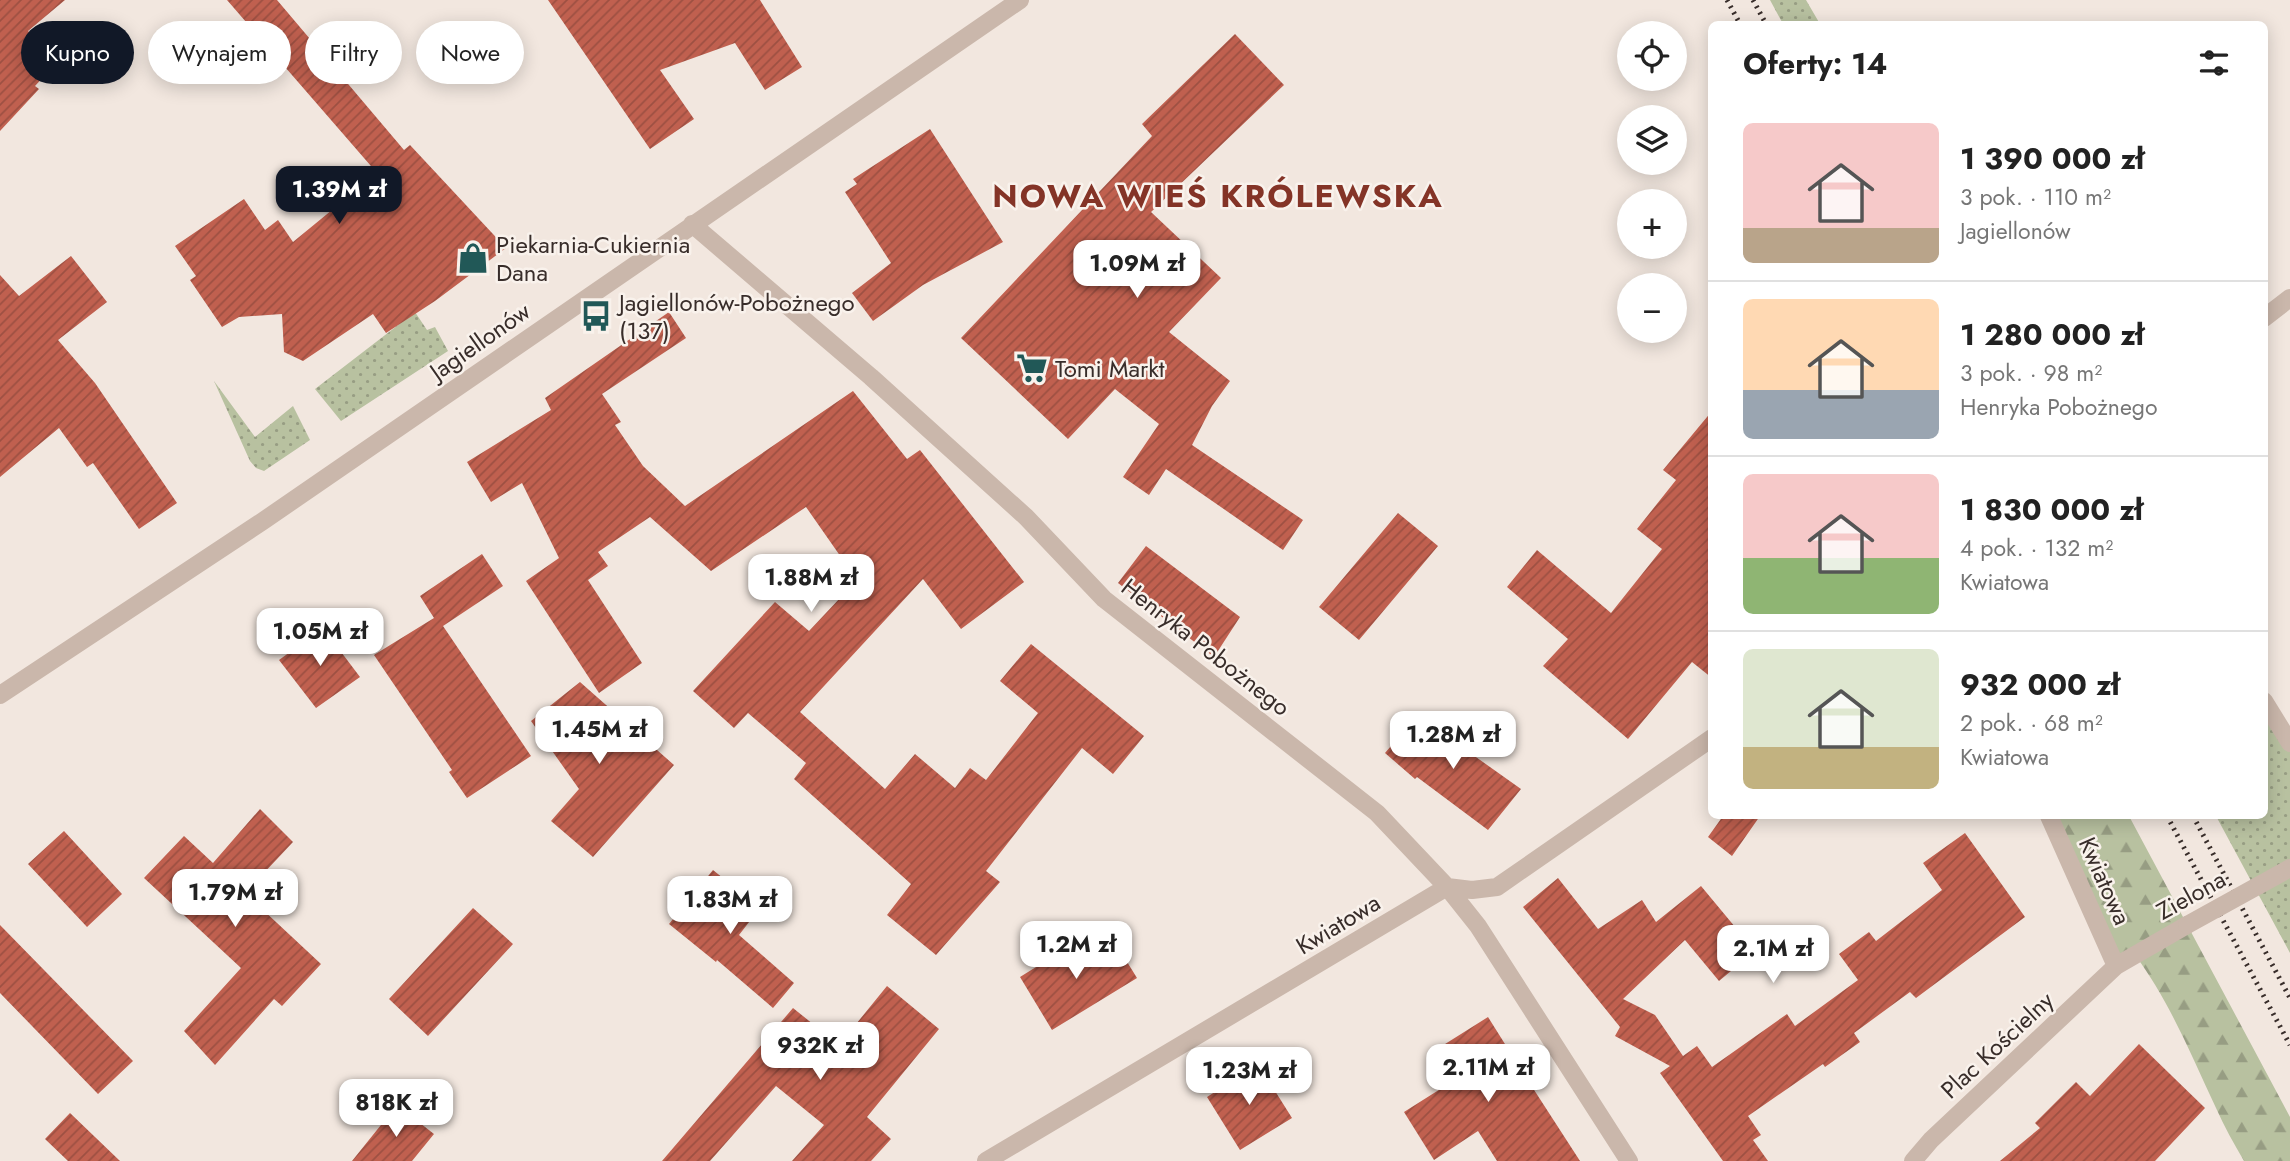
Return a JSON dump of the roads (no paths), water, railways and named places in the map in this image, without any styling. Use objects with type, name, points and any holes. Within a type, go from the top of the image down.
[{"type":"street","name":"Jagiellonów","points":[[0,695],[262,521],[1020,0]]},
{"type":"street","name":"Henryka Pobożnego","points":[[692,224],[871,377],[1016,508],[1104,599],[1377,813],[1447,887],[1478,926],[1629,1161]]},
{"type":"street","points":[[2268,315],[2290,298]]},
{"type":"street","points":[[2268,707],[2290,743]]},
{"type":"street","points":[[1447,887],[1472,890],[1497,887],[1708,741]]},
{"type":"street","name":"Kwiatowa","points":[[2050,819],[2116,966]]},
{"type":"street","name":"Zielona","points":[[2116,966],[2290,868]]},
{"type":"street","name":"Kwiatowa","points":[[986,1161],[1447,887]]},
{"type":"street","name":"Plac Kościelny","points":[[1913,1161],[1931,1140],[2116,966]]},
{"type":"railway","points":[[1727,0],[1738,21]]},
{"type":"railway","points":[[1753,0],[1764,21]]},
{"type":"railway","points":[[2169,819],[2290,1045]]},
{"type":"railway","points":[[2195,819],[2290,998]]},
{"type":"place","name":"Piekarnia-Cukiernia Dana","points":[[473,258]]},
{"type":"place","name":"Jagiellonów-Pobożnego (137)","points":[[596,316]]},
{"type":"place","name":"Tomi Markt","points":[[1032,368]]},
{"type":"district","name":"NOWA WIEŚ KRÓLEWSKA","points":[[1218,196]]}]
